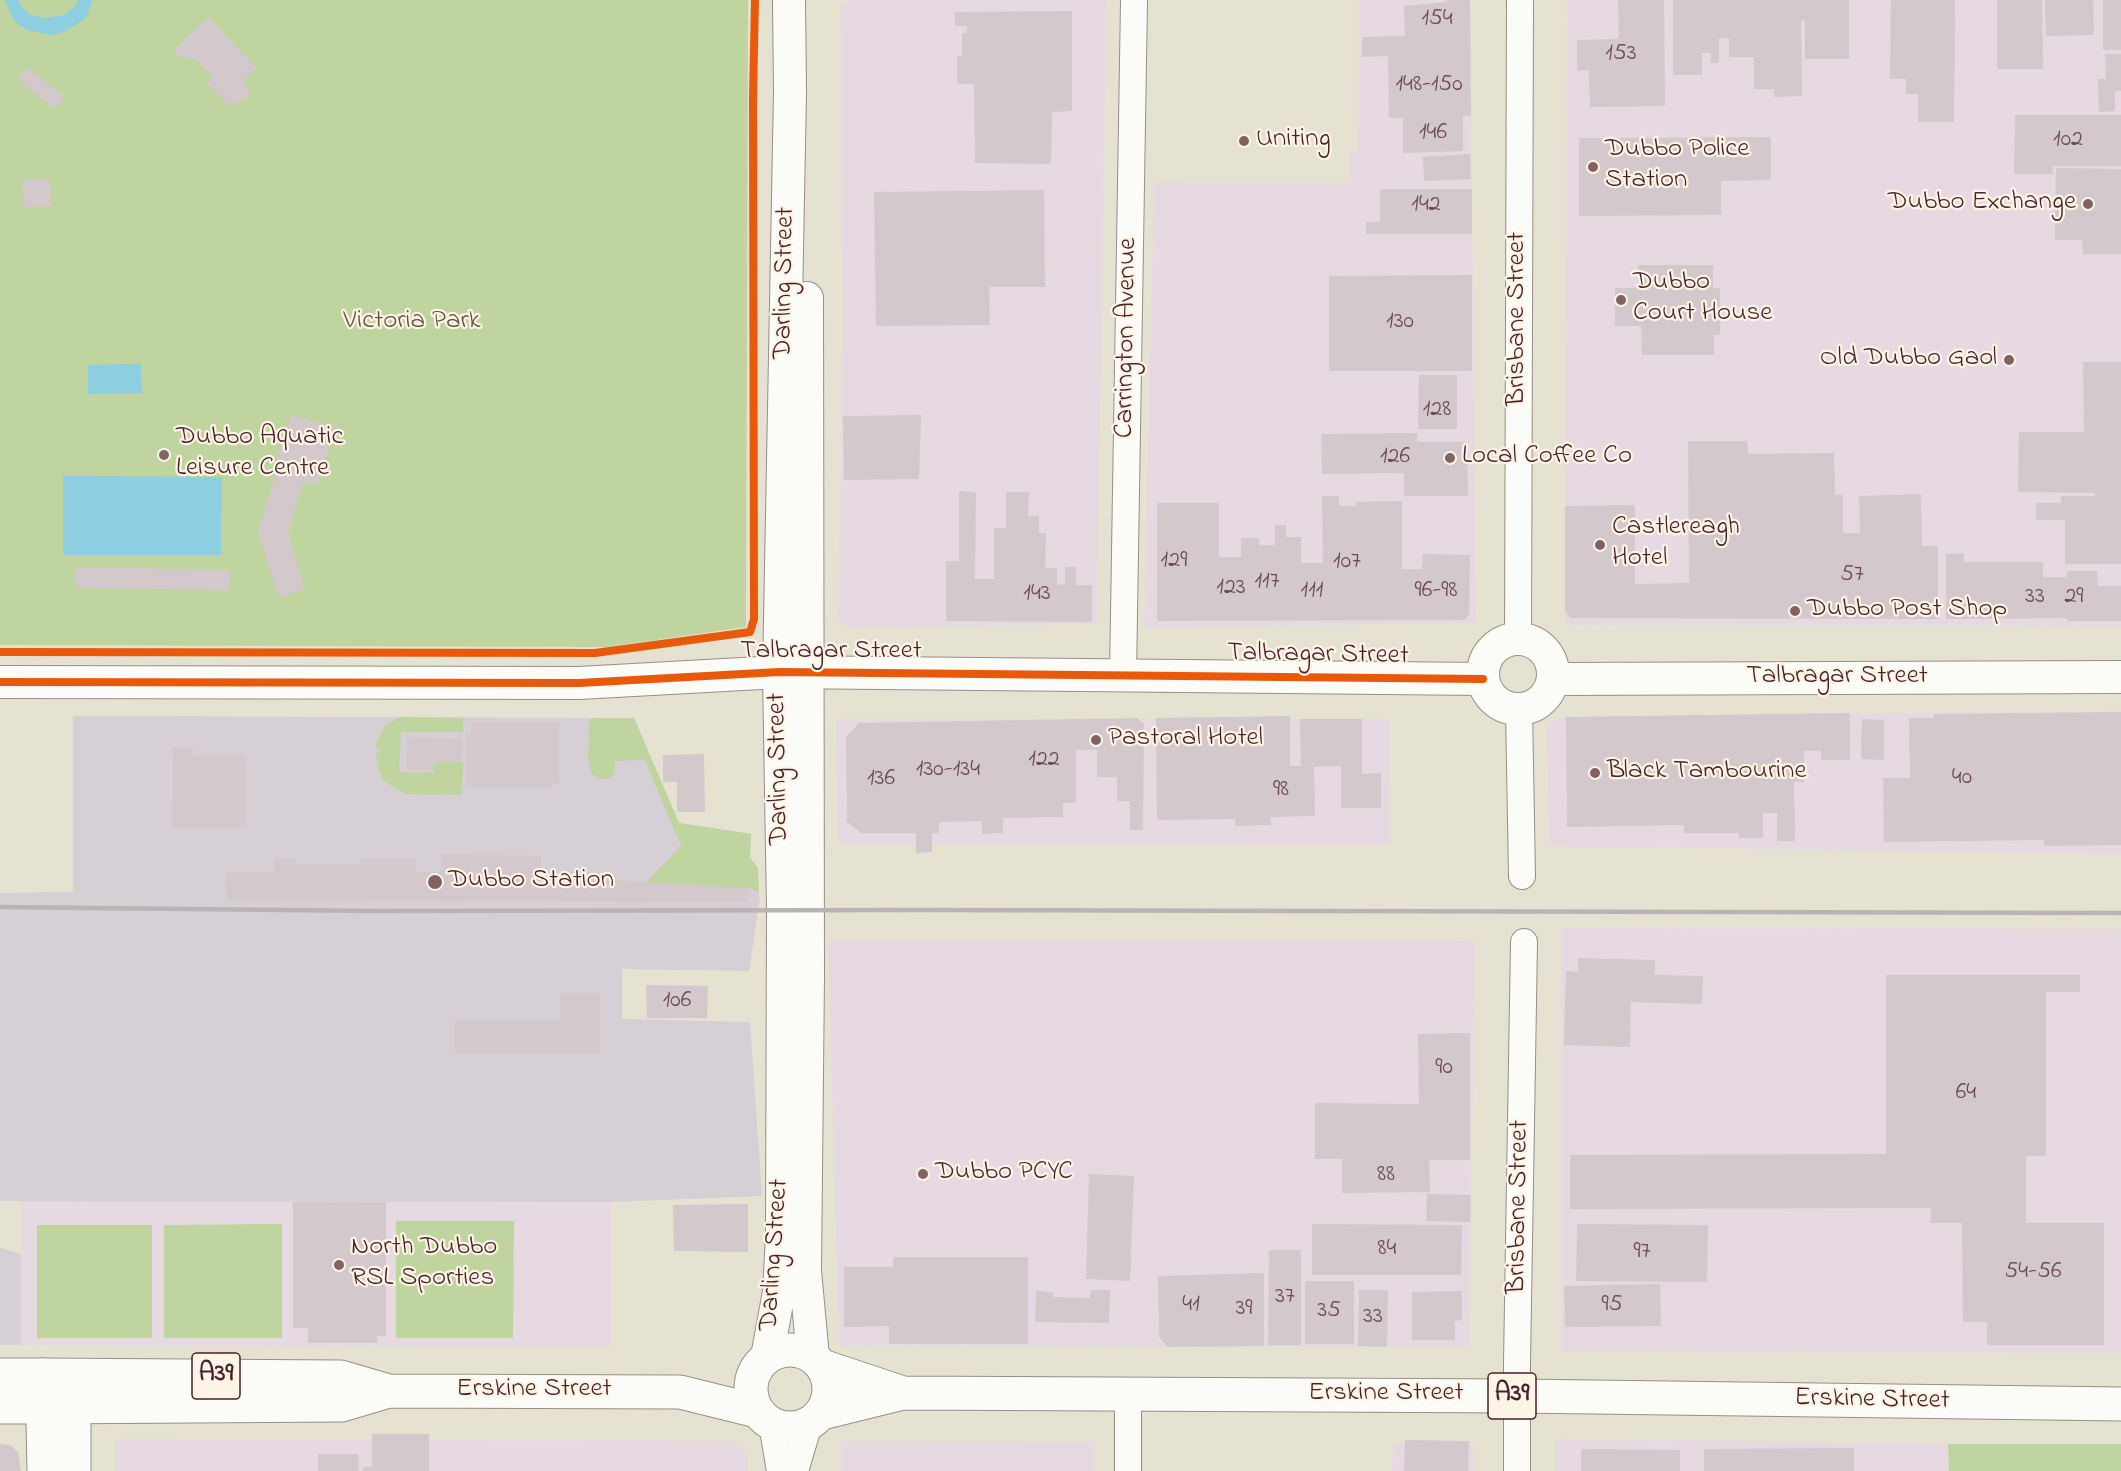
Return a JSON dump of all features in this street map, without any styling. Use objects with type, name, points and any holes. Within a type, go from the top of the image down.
[{"type":"main road","name":"A39","points":[[761,1363],[778,1351],[790,1350],[802,1351],[818,1361]]},
{"type":"main road","name":"Erskine Street","points":[[818,1361],[903,1393]]},
{"type":"main road","points":[[816,1418],[828,1401],[830,1389],[828,1377],[818,1361]]},
{"type":"main road","name":"Erskine Street","points":[[680,1392],[761,1363]]},
{"type":"main road","points":[[761,1363],[752,1379],[750,1390],[752,1401],[765,1418]]},
{"type":"main road","name":"Erskine Street","points":[[0,1375],[341,1377],[389,1391],[680,1392],[765,1418]]},
{"type":"main road","points":[[44,1471],[58,1408],[58,1375]]},
{"type":"main road","name":"Erskine Street","points":[[0,1407],[342,1405],[389,1391]]},
{"type":"main road","name":"Erskine Street","points":[[816,1418],[903,1393],[1517,1396],[2121,1404]]},
{"type":"main road","points":[[58,1408],[74,1471]]},
{"type":"main road","name":"A39","points":[[765,1418],[784,1428],[797,1428],[816,1418]]},
{"type":"street","name":"Darling Street","points":[[789,0],[793,672],[808,976],[805,1271],[818,1361]]},
{"type":"street","name":"Darling Street","points":[[761,1363],[779,1292],[782,1235],[783,910],[793,672],[807,0]]},
{"type":"street","name":"Carrington Avenue","points":[[1123,675],[1134,0]]},
{"type":"street","name":"Brisbane Street","points":[[1518,639],[1520,0]]},
{"type":"street","points":[[1508,640],[1530,641],[1549,656],[1553,667],[1553,679],[1545,697],[1529,708],[1502,706],[1489,694],[1483,679],[1483,669],[1491,651],[1508,640]]},
{"type":"street","name":"Talbragar Street","points":[[0,682],[579,683],[793,672],[1483,679]]},
{"type":"street","name":"Talbragar Street","points":[[1553,679],[2121,677]]},
{"type":"street","points":[[1519,709],[1522,876]]},
{"type":"street","name":"Brisbane Street","points":[[1517,1471],[1524,942]]},
{"type":"street","points":[[1128,1394],[1128,1471]]},
{"type":"street","points":[[765,1418],[780,1471]]},
{"type":"street","points":[[795,1471],[816,1418]]},
{"type":"shaded area","points":[[850,0],[1106,0],[1097,624],[847,628],[838,619],[843,326],[841,5]]},
{"type":"shaded area","points":[[1359,0],[1470,0],[1476,623],[1144,628],[1154,182],[1350,183],[1350,152],[1358,152]]},
{"type":"shaded area","points":[[1567,0],[2121,0],[2121,626],[1565,625]]},
{"type":"shaded area","points":[[2121,711],[2121,854],[1549,846],[1547,724],[1566,717]]},
{"type":"shaded area","points":[[73,716],[634,718],[679,823],[751,834],[750,857],[760,898],[749,971],[622,969],[622,1019],[750,1022],[762,1196],[611,1202],[0,1201],[0,893],[73,892]]},
{"type":"shaded area","points":[[836,719],[1389,719],[1390,845],[841,844],[837,840]]},
{"type":"shaded area","points":[[1562,928],[2121,929],[2121,1353],[1562,1352]]},
{"type":"shaded area","points":[[828,940],[1475,941],[1469,1347],[839,1346]]},
{"type":"shaded area","name":"North Dubbo RSL Sporties","points":[[21,1200],[611,1202],[611,1347],[21,1345]]},
{"type":"shaded area","points":[[0,1248],[21,1254],[21,1345],[0,1345]]},
{"type":"shaded area","points":[[115,1439],[733,1441],[748,1456],[748,1471],[115,1471]]},
{"type":"shaded area","points":[[1555,1439],[1948,1444],[1948,1471],[1555,1471]]},
{"type":"shaded area","points":[[842,1441],[1094,1442],[1094,1471],[842,1471]]},
{"type":"shaded area","points":[[1393,1444],[1474,1445],[1473,1471],[1392,1471]]},
{"type":"green space","name":"Victoria Park","points":[[0,0],[748,0],[746,627],[607,647],[0,645]]},
{"type":"green space","points":[[401,717],[463,718],[463,732],[401,732],[399,772],[434,772],[434,762],[463,762],[462,795],[407,794],[383,780],[378,768],[376,753],[381,752],[380,749],[376,749],[377,741],[386,724]]},
{"type":"green space","points":[[591,718],[634,718],[679,823],[751,834],[750,857],[758,868],[759,892],[748,888],[647,885],[647,881],[681,846],[645,760],[615,761],[615,772],[607,779],[600,779],[591,774],[588,759]]},
{"type":"green space","points":[[396,1221],[514,1221],[513,1338],[396,1338]]},
{"type":"green space","points":[[282,1224],[282,1338],[164,1338],[164,1225]]},
{"type":"green space","points":[[37,1225],[152,1225],[152,1338],[37,1338]]},
{"type":"green space","points":[[1948,1444],[2121,1444],[2121,1471],[1949,1471]]},
{"type":"water","points":[[5,0],[19,0],[21,6],[30,15],[45,18],[64,15],[75,6],[78,0],[92,0],[87,16],[79,23],[61,33],[51,35],[27,30],[18,24],[12,17]]},
{"type":"water","points":[[141,364],[142,393],[88,394],[88,365]]},
{"type":"water","points":[[63,476],[222,477],[221,555],[63,555]]},
{"type":"building","points":[[1447,0],[1470,0],[1471,116],[1463,116],[1463,151],[1403,153],[1403,118],[1389,118],[1388,56],[1362,57],[1362,37],[1405,36],[1404,6],[1447,2]]},
{"type":"building","points":[[1618,0],[1664,0],[1665,106],[1590,107],[1589,70],[1577,71],[1577,40],[1619,39]]},
{"type":"building","points":[[1673,0],[1849,0],[1849,59],[1805,59],[1805,21],[1801,20],[1802,96],[1774,97],[1774,89],[1754,89],[1754,57],[1729,57],[1729,38],[1719,38],[1719,63],[1711,63],[1711,53],[1702,53],[1702,75],[1673,75]]},
{"type":"building","points":[[1891,0],[1955,0],[1954,122],[1918,122],[1918,94],[1906,94],[1906,79],[1890,79]]},
{"type":"building","points":[[1997,0],[2042,0],[2043,69],[1997,69]]},
{"type":"building","points":[[2045,0],[2093,0],[2094,35],[2046,36]]},
{"type":"building","points":[[2103,0],[2121,0],[2121,50],[2103,50]]},
{"type":"building","points":[[1072,11],[1072,111],[1052,112],[1051,164],[975,163],[974,84],[957,84],[957,56],[962,56],[962,33],[967,33],[967,26],[955,26],[955,12]]},
{"type":"building","points":[[208,17],[257,68],[242,83],[251,92],[238,104],[235,101],[229,106],[207,83],[213,77],[196,60],[178,56],[173,51]]},
{"type":"building","points":[[2105,54],[2121,54],[2121,91],[2115,91],[2115,111],[2099,112],[2098,79],[2106,79]]},
{"type":"building","points":[[27,67],[65,97],[55,109],[18,80]]},
{"type":"building","points":[[2015,115],[2121,115],[2121,166],[2053,166],[2053,174],[2014,174]]},
{"type":"building","points":[[1771,137],[1771,180],[1721,181],[1721,215],[1579,216],[1579,138]]},
{"type":"building","points":[[1470,154],[1471,179],[1424,181],[1423,157]]},
{"type":"building","name":"Dubbo Exchange","points":[[2056,168],[2121,169],[2121,254],[2083,254],[2082,240],[2055,240]]},
{"type":"building","points":[[50,179],[51,206],[23,207],[22,180]]},
{"type":"building","points":[[1380,189],[1472,189],[1472,234],[1366,234],[1366,222],[1380,222]]},
{"type":"building","points":[[1044,190],[1045,287],[989,287],[990,325],[876,326],[874,192]]},
{"type":"building","points":[[1638,265],[1713,265],[1713,288],[1720,288],[1720,335],[1714,335],[1714,355],[1642,355],[1641,326],[1615,326],[1615,288],[1638,288]]},
{"type":"building","points":[[1472,275],[1472,371],[1329,371],[1329,276]]},
{"type":"building","points":[[2083,362],[2121,362],[2121,564],[2065,564],[2065,520],[2036,520],[2036,503],[2061,503],[2061,496],[2095,496],[2095,493],[2018,492],[2019,432],[2084,432]]},
{"type":"building","points":[[1419,375],[1457,375],[1457,429],[1418,429]]},
{"type":"building","points":[[291,415],[336,428],[317,486],[304,481],[288,532],[305,589],[279,598],[258,532],[276,472],[273,471]]},
{"type":"building","points":[[921,415],[919,479],[844,480],[843,416]]},
{"type":"building","points":[[1417,433],[1417,442],[1467,442],[1468,496],[1404,496],[1404,473],[1322,474],[1321,434]]},
{"type":"building","points":[[1688,441],[1747,441],[1748,454],[1834,453],[1835,495],[1843,495],[1843,533],[1860,533],[1859,496],[1921,494],[1922,546],[1938,546],[1938,619],[1570,618],[1565,611],[1565,506],[1635,505],[1635,584],[1689,583]]},
{"type":"building","points":[[959,491],[976,492],[975,579],[994,579],[994,528],[1006,528],[1006,492],[1029,492],[1028,516],[1039,516],[1039,533],[1046,533],[1045,568],[1057,568],[1057,585],[1065,584],[1065,567],[1076,567],[1076,585],[1092,585],[1092,622],[946,621],[946,561],[959,561]]},
{"type":"building","points":[[1322,496],[1339,496],[1339,506],[1356,506],[1355,502],[1402,501],[1402,569],[1422,569],[1423,554],[1470,555],[1469,615],[1464,620],[1157,621],[1157,503],[1219,503],[1219,557],[1241,557],[1241,538],[1259,538],[1259,545],[1275,545],[1275,525],[1286,525],[1286,537],[1301,537],[1301,563],[1323,563]]},
{"type":"building","points":[[1964,553],[1964,562],[2043,562],[2043,577],[2067,577],[2067,571],[2097,571],[2098,586],[2121,586],[2121,621],[2067,621],[2067,618],[1946,619],[1946,554]]},
{"type":"building","points":[[76,567],[230,570],[229,590],[76,588]]},
{"type":"building","points":[[2121,712],[2121,845],[2044,846],[2044,840],[1884,842],[1883,778],[1910,778],[1909,718],[1934,718],[1934,714]]},
{"type":"building","points":[[1850,713],[1850,760],[1821,760],[1821,751],[1804,751],[1804,782],[1794,782],[1795,841],[1777,841],[1777,813],[1763,813],[1763,838],[1739,838],[1739,833],[1684,833],[1684,825],[1567,827],[1566,717]]},
{"type":"building","points":[[1290,716],[1290,766],[1301,766],[1300,719],[1362,719],[1362,774],[1381,773],[1381,808],[1341,808],[1341,766],[1314,767],[1315,816],[1271,817],[1271,825],[1235,826],[1235,819],[1157,820],[1156,718]]},
{"type":"building","points":[[1137,718],[1144,724],[1143,830],[1130,830],[1130,801],[1117,801],[1117,777],[1097,777],[1097,750],[1076,750],[1076,803],[1063,803],[1063,817],[1003,818],[1003,833],[982,834],[982,821],[939,822],[939,833],[932,833],[932,852],[916,853],[916,833],[861,833],[847,822],[846,737],[859,723]]},
{"type":"building","points":[[1862,719],[1884,720],[1884,760],[1861,759]]},
{"type":"building","points":[[471,722],[559,722],[559,783],[552,783],[552,787],[466,787],[466,734],[471,734]]},
{"type":"building","points":[[407,737],[462,739],[461,762],[434,762],[434,770],[407,771]]},
{"type":"building","points":[[173,747],[193,747],[193,756],[246,756],[246,827],[172,827]]},
{"type":"building","points":[[704,754],[705,812],[677,812],[677,782],[663,782],[663,755]]},
{"type":"building","name":"Dubbo Station","points":[[441,854],[541,856],[540,876],[748,888],[747,902],[227,900],[226,872],[275,872],[274,858],[295,858],[296,864],[360,864],[360,858],[416,858],[416,872],[441,872]]},
{"type":"building","points":[[1578,958],[1655,960],[1655,975],[1703,976],[1702,1004],[1631,1002],[1630,1047],[1564,1045],[1566,971],[1578,972]]},
{"type":"building","points":[[1886,975],[2080,975],[2080,992],[2046,992],[2046,1156],[2026,1156],[2026,1223],[2104,1223],[2104,1345],[1987,1345],[1987,1322],[1963,1322],[1962,1223],[1930,1223],[1931,1208],[1570,1209],[1570,1155],[1886,1154]]},
{"type":"building","points":[[646,985],[708,986],[707,1018],[647,1018]]},
{"type":"building","points":[[560,993],[600,993],[600,1054],[455,1054],[455,1021],[560,1021]]},
{"type":"building","points":[[1470,1033],[1470,1160],[1429,1160],[1430,1192],[1342,1193],[1342,1159],[1315,1159],[1315,1103],[1419,1104],[1418,1034]]},
{"type":"building","points":[[1089,1174],[1134,1176],[1130,1281],[1086,1279]]},
{"type":"building","points":[[1427,1194],[1471,1195],[1470,1222],[1426,1221]]},
{"type":"building","name":"North Dubbo RSL Sporties","points":[[293,1202],[386,1202],[386,1336],[377,1336],[377,1343],[308,1343],[308,1328],[293,1328]]},
{"type":"building","points":[[748,1204],[748,1252],[674,1251],[673,1205]]},
{"type":"building","points":[[1312,1224],[1462,1225],[1461,1275],[1312,1275]]},
{"type":"building","points":[[1577,1224],[1708,1225],[1707,1282],[1576,1281]]},
{"type":"building","points":[[1269,1250],[1301,1250],[1301,1345],[1268,1345]]},
{"type":"building","points":[[893,1257],[1028,1257],[1028,1344],[889,1344],[889,1326],[844,1327],[844,1267],[893,1267]]},
{"type":"building","points":[[1264,1273],[1264,1346],[1168,1347],[1159,1337],[1158,1276]]},
{"type":"building","points":[[1305,1281],[1354,1281],[1354,1344],[1305,1344]]},
{"type":"building","points":[[1660,1284],[1661,1326],[1565,1327],[1564,1286]]},
{"type":"building","points":[[1091,1290],[1110,1290],[1109,1323],[1035,1322],[1036,1291],[1053,1292],[1053,1297],[1090,1298]]},
{"type":"building","points":[[1359,1290],[1388,1290],[1387,1347],[1358,1346]]},
{"type":"building","points":[[1462,1291],[1462,1320],[1455,1321],[1455,1340],[1412,1340],[1412,1292]]},
{"type":"building","points":[[372,1434],[429,1434],[429,1471],[363,1471],[363,1467],[372,1467]]},
{"type":"building","points":[[1405,1440],[1469,1441],[1468,1471],[1404,1471]]},
{"type":"building","points":[[0,1444],[10,1445],[18,1452],[21,1471],[0,1471]]},
{"type":"building","points":[[1854,1448],[1854,1471],[1704,1471],[1704,1449]]},
{"type":"building","points":[[1581,1449],[1680,1450],[1680,1471],[1581,1471]]},
{"type":"building","points":[[318,1454],[358,1454],[359,1471],[318,1471]]},
{"type":"railway","points":[[0,907],[376,911],[2121,913]]},
{"type":"cycle path","points":[[0,652],[595,653],[750,632],[754,619],[753,98],[755,0]]},
{"type":"cycle path","points":[[0,682],[579,683],[779,672],[1483,679]]},
{"type":"place","name":"Uniting","points":[[1244,141]]},
{"type":"place","name":"Dubbo Police Station","points":[[1593,167]]},
{"type":"place","name":"Dubbo Exchange","points":[[2088,204]]},
{"type":"place","name":"Dubbo Court House","points":[[1621,300]]},
{"type":"place","name":"Old Dubbo Gaol","points":[[2009,360]]},
{"type":"place","name":"Dubbo Aquatic Leisure Centre","points":[[164,455]]},
{"type":"place","name":"Local Coffee Co","points":[[1450,458]]},
{"type":"place","name":"Castlereagh Hotel","points":[[1600,545]]},
{"type":"place","name":"Dubbo Post Shop","points":[[1795,611]]},
{"type":"place","name":"Pastoral Hotel","points":[[1096,740]]},
{"type":"place","name":"Black Tambourine","points":[[1595,773]]},
{"type":"place","name":"Dubbo Station","points":[[435,882]]},
{"type":"place","name":"Dubbo PCYC","points":[[923,1174]]},
{"type":"place","name":"North Dubbo RSL Sporties","points":[[339,1265]]}]
